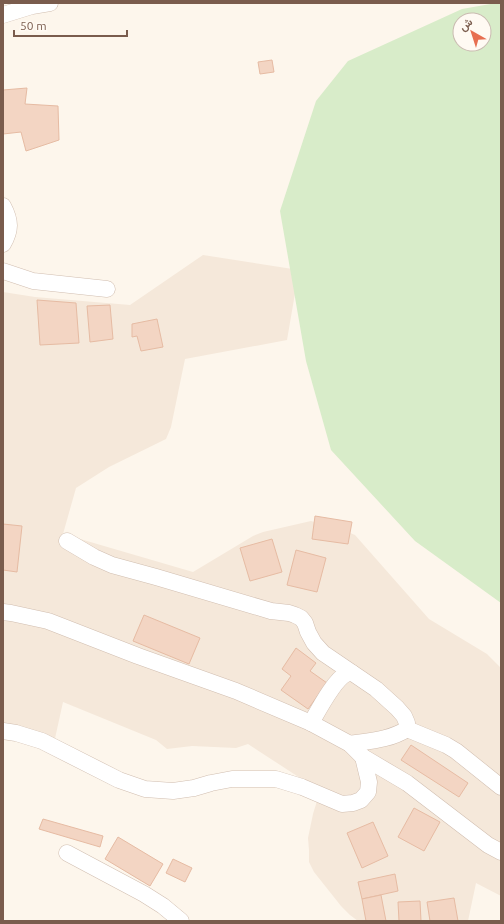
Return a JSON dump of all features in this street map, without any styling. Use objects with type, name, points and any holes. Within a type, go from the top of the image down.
[{"type":"street","points":[[3,15],[32,6],[50,3]]},
{"type":"street","points":[[3,206],[8,215],[9,224],[8,233],[3,244]]},
{"type":"street","points":[[3,271],[33,281],[107,289]]},
{"type":"street","points":[[67,541],[94,557],[112,565],[271,611],[289,613],[301,618],[305,623],[314,643],[324,653],[376,689],[397,708],[404,716],[407,723],[407,729]]},
{"type":"street","points":[[3,612],[48,621],[138,656],[236,691],[311,723],[350,744],[363,757],[407,783],[488,846],[501,852]]},
{"type":"street","points":[[311,723],[340,679],[346,674],[352,673]]},
{"type":"street","points":[[350,744],[382,739],[401,733],[407,729]]},
{"type":"street","points":[[407,729],[446,745],[456,751],[501,787]]},
{"type":"street","points":[[3,731],[16,733],[42,741],[119,780],[145,789],[173,791],[194,788],[232,779],[276,779],[302,786],[342,804],[361,800],[368,792],[369,782],[363,757]]},
{"type":"street","points":[[68,853],[144,894],[181,921]]},
{"type":"shaded area","points":[[203,255],[299,270],[287,340],[185,359],[171,427],[166,439],[109,467],[76,488],[63,534],[193,572],[253,536],[263,532],[311,521],[343,530],[355,535],[429,619],[487,654],[501,668],[501,896],[476,883],[468,921],[358,921],[350,915],[314,872],[309,862],[308,838],[320,791],[248,744],[236,748],[192,746],[167,749],[156,740],[63,702],[54,743],[3,740],[3,292],[35,297],[130,305]]},
{"type":"green space","points":[[501,3],[501,603],[415,541],[331,450],[306,361],[280,211],[316,101],[348,61],[452,14],[452,52],[492,52],[492,12],[455,12],[462,9]]},
{"type":"building","points":[[272,60],[274,72],[260,74],[258,62]]},
{"type":"building","points":[[27,88],[25,104],[58,106],[59,140],[26,151],[21,132],[3,134],[3,90]]},
{"type":"building","points":[[37,300],[76,303],[79,343],[40,345]]},
{"type":"building","points":[[110,305],[113,339],[90,342],[87,306]]},
{"type":"building","points":[[157,319],[163,347],[141,351],[137,336],[132,337],[132,324]]},
{"type":"building","points":[[315,516],[352,522],[348,544],[312,539]]},
{"type":"building","points":[[3,524],[22,526],[17,572],[3,570]]},
{"type":"building","points":[[272,539],[282,572],[250,581],[240,548]]},
{"type":"building","points":[[296,550],[326,558],[317,592],[287,585]]},
{"type":"building","points":[[144,615],[200,638],[189,664],[133,641]]},
{"type":"building","points":[[296,648],[316,663],[310,671],[327,683],[308,709],[281,690],[291,676],[282,669]]},
{"type":"building","points":[[411,745],[468,783],[459,797],[401,760]]},
{"type":"building","points":[[414,808],[440,822],[424,851],[398,837]]},
{"type":"building","points":[[43,819],[103,836],[100,847],[39,829]]},
{"type":"building","points":[[373,822],[388,856],[362,868],[347,833]]},
{"type":"building","points":[[118,837],[163,864],[150,886],[105,859]]},
{"type":"building","points":[[173,859],[192,868],[185,882],[166,873]]},
{"type":"building","points":[[395,874],[398,891],[362,899],[358,882]]},
{"type":"building","points":[[381,895],[386,921],[366,921],[362,899]]},
{"type":"building","points":[[454,898],[458,921],[430,921],[427,902]]},
{"type":"building","points":[[420,901],[421,921],[399,921],[398,902]]}]
